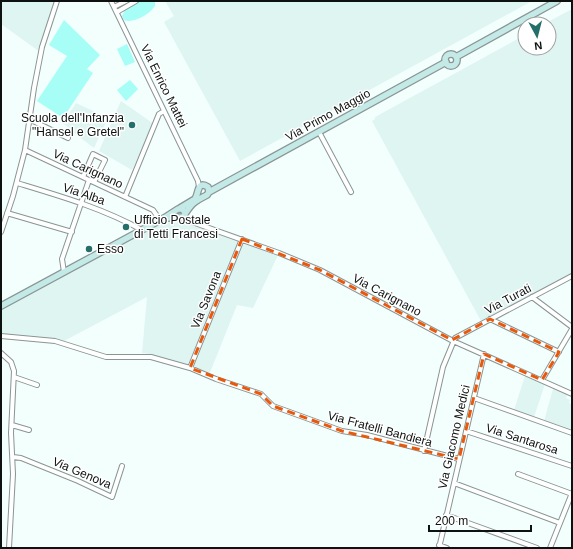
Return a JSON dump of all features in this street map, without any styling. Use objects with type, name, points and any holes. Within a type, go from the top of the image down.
[{"type":"main road","points":[[456,57],[557,1]]},
{"type":"main road","points":[[452,54],[456,57],[457,60],[454,65],[448,65],[445,59],[448,55],[452,54]]},
{"type":"main road","name":"Via Primo Maggio","points":[[185,212],[203,189],[220,187],[446,62]]},
{"type":"main road","name":"Via Primo Maggio","points":[[1,306],[162,219],[195,199],[203,189]]},
{"type":"main road","points":[[178,209],[183,209],[185,212],[184,216],[178,217],[175,213],[178,209]]},
{"type":"main road","name":"Via Primo Maggio","points":[[162,219],[178,217]]},
{"type":"street","points":[[1,232],[17,183],[25,150],[42,47],[57,1]]},
{"type":"street","name":"Via Enrico Mattei","points":[[111,1],[203,189]]},
{"type":"street","points":[[114,7],[126,1]]},
{"type":"street","points":[[117,12],[136,1]]},
{"type":"street","points":[[125,197],[159,114],[164,111]]},
{"type":"street","points":[[29,119],[68,138]]},
{"type":"street","points":[[319,132],[351,192]]},
{"type":"street","name":"Via Carignano","points":[[25,150],[153,210],[162,219]]},
{"type":"street","points":[[82,177],[93,154],[105,160],[94,182]]},
{"type":"street","points":[[64,272],[62,259],[88,180]]},
{"type":"street","name":"Via Alba","points":[[17,183],[81,203],[120,218],[142,230]]},
{"type":"street","points":[[185,212],[190,221]]},
{"type":"street","points":[[7,213],[72,232]]},
{"type":"street","name":"Via Carignano","points":[[178,217],[242,239],[320,270],[453,340],[572,394]]},
{"type":"street","name":"Via Savona","points":[[190,368],[242,239]]},
{"type":"street","name":"Via Turati","points":[[453,340],[572,276]]},
{"type":"street","points":[[532,297],[572,328],[542,380]]},
{"type":"street","points":[[490,319],[559,352]]},
{"type":"street","name":"Via Fratelli Bandiera","points":[[1,336],[55,341],[106,357],[151,357],[190,368],[216,379],[261,394],[273,406],[342,431],[367,435],[459,459]]},
{"type":"street","points":[[424,451],[443,367],[453,340]]},
{"type":"street","points":[[1,354],[13,365],[14,377],[12,425],[12,515],[9,548]]},
{"type":"street","name":"Via Giacomo Medici","points":[[439,546],[484,354]]},
{"type":"street","points":[[14,377],[37,385]]},
{"type":"street","points":[[474,398],[572,433]]},
{"type":"street","points":[[12,425],[29,430]]},
{"type":"street","name":"Via Santarosa","points":[[466,432],[572,466]]},
{"type":"street","name":"Via Genova","points":[[13,457],[21,458],[78,481],[112,497],[122,466]]},
{"type":"street","points":[[518,474],[572,494],[550,548]]},
{"type":"street","points":[[454,484],[560,523]]},
{"type":"street","points":[[446,515],[537,548]]},
{"type":"street","points":[[439,546],[447,548]]},
{"type":"highlighted area","points":[[242,239],[320,270],[452,340],[490,319],[559,352],[542,380],[484,354],[459,459],[342,431],[273,406],[261,394],[190,368]]},
{"type":"shaded area","points":[[1,1],[56,1],[40,52],[1,24]]},
{"type":"shaded area","points":[[138,1],[155,1],[155,6],[141,18],[132,21],[124,20],[122,16],[126,8]]},
{"type":"shaded area","points":[[165,1],[532,1],[240,161],[164,22],[174,16]]},
{"type":"shaded area","points":[[572,9],[572,273],[481,321],[372,121],[375,117],[517,39],[517,56],[557,56],[557,17]]},
{"type":"shaded area","points":[[64,20],[100,55],[87,69],[93,73],[63,118],[37,101],[67,56],[49,45]]},
{"type":"shaded area","points":[[127,44],[135,62],[125,66],[117,49]]},
{"type":"shaded area","points":[[130,80],[138,89],[126,101],[117,90]]},
{"type":"shaded area","points":[[121,101],[154,124],[132,170],[99,151]]},
{"type":"shaded area","points":[[76,103],[108,118],[94,148],[63,123]]},
{"type":"shaded area","points":[[160,220],[190,221],[279,253],[253,308],[237,305],[209,375],[149,354],[142,353],[147,297],[64,341],[1,336],[1,306]]},
{"type":"shaded area","points":[[525,376],[545,384],[534,417],[514,410]]},
{"type":"shaded area","points":[[553,389],[567,395],[566,398],[570,400],[569,403],[572,405],[572,431],[544,421]]},
{"type":"place","name":"Scuola dell'Infanzia \"Hansel e Gretel\"","points":[[132,125]]},
{"type":"place","name":"Ufficio Postale di Tetti Francesi","points":[[126,227]]},
{"type":"place","name":"Esso","points":[[89,249]]}]
